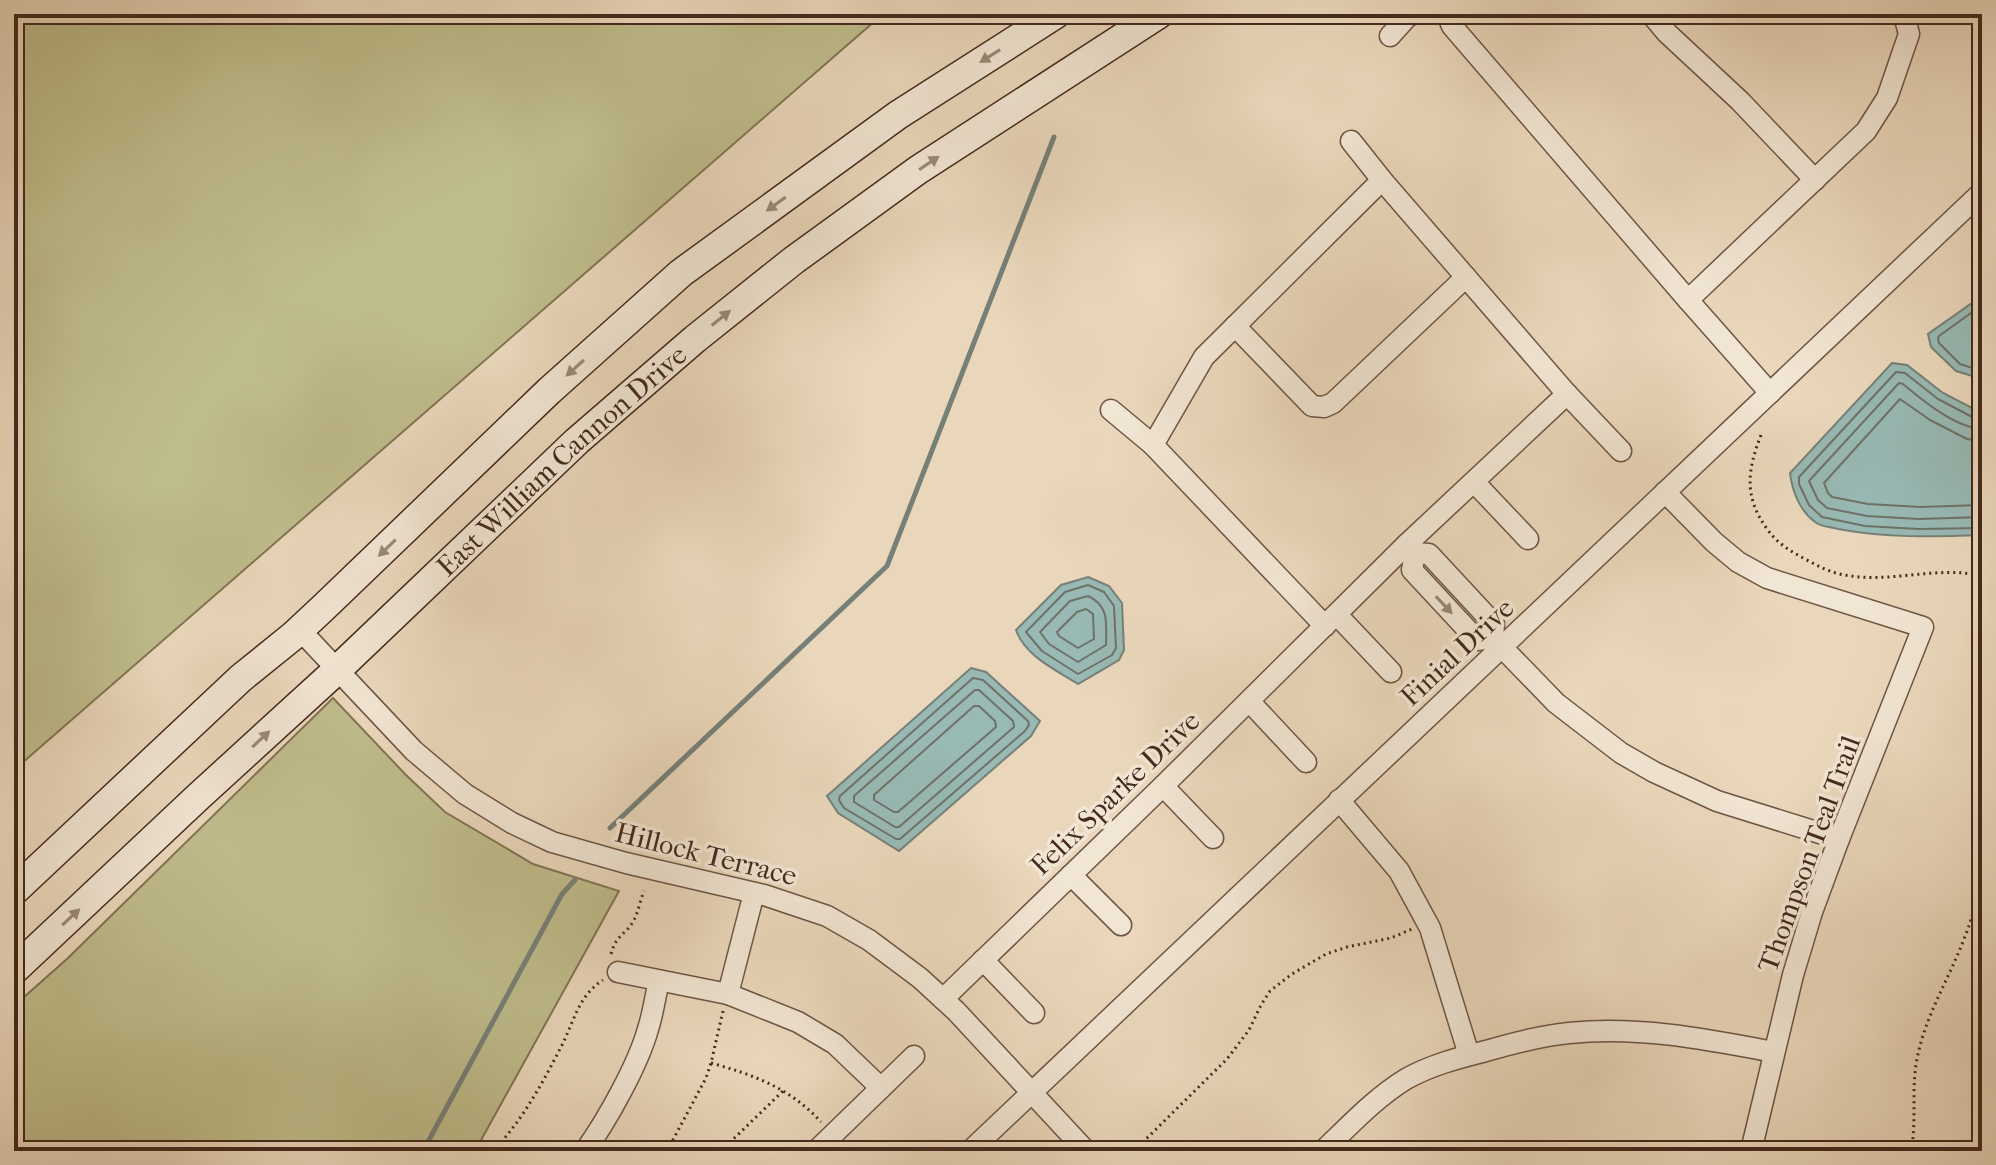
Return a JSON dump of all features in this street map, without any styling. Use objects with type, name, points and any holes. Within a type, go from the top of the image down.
[{"type":"street","name":"East William Cannon Drive","points":[[14,891],[241,678],[300,630],[549,391],[681,273],[898,115],[1056,14]]},
{"type":"street","name":"East William Cannon Drive","points":[[14,970],[626,397],[745,299],[918,170],[1159,14]]},
{"type":"street","points":[[1390,36],[1413,14]]},
{"type":"street","points":[[1447,14],[1452,26],[1770,393]]},
{"type":"street","points":[[1651,14],[1815,180]]},
{"type":"street","points":[[1688,300],[1866,131],[1887,98],[1909,34],[1905,19],[1899,14]]},
{"type":"street","points":[[1351,141],[1567,394],[1621,451]]},
{"type":"street","points":[[1153,445],[1204,357],[1382,180]]},
{"type":"street","name":"Finial Drive","points":[[970,1151],[1339,800],[1498,643],[1665,492],[1982,192]]},
{"type":"street","points":[[1235,326],[1312,406],[1324,407],[1333,403],[1466,277]]},
{"type":"street","name":"Felix Sparke Drive","points":[[943,999],[1331,620],[1411,549],[1474,482],[1567,394]]},
{"type":"street","points":[[1111,410],[1153,445],[1331,620],[1391,672]]},
{"type":"street","points":[[1474,482],[1528,539]]},
{"type":"street","name":"Thompson Teal Trail","points":[[1665,492],[1714,542],[1738,562],[1767,578],[1923,627],[1812,912],[1751,1151]]},
{"type":"street","points":[[1411,549],[1412,570],[1477,640],[1498,643],[1556,703],[1621,753],[1717,801],[1839,839]]},
{"type":"street","name":"Hillock Terrace","points":[[300,630],[414,751],[465,794],[512,823],[552,842],[754,893],[827,916],[869,940],[943,999],[1086,1151]]},
{"type":"street","points":[[1249,701],[1306,762]]},
{"type":"street","points":[[1163,786],[1213,838]]},
{"type":"street","points":[[1339,800],[1399,871],[1430,928],[1469,1055]]},
{"type":"street","points":[[1071,875],[1121,925]]},
{"type":"street","points":[[726,1002],[754,893]]},
{"type":"street","points":[[983,960],[1034,1013]]},
{"type":"street","points":[[611,969],[798,1022],[835,1044],[881,1088]]},
{"type":"street","points":[[585,1151],[595,1138],[637,1057],[648,1031],[659,981]]},
{"type":"street","points":[[1323,1151],[1367,1109],[1405,1080],[1439,1063],[1538,1037],[1607,1031],[1679,1034],[1774,1052]]},
{"type":"street","points":[[816,1151],[914,1056]]},
{"type":"path","points":[[1761,435],[1749,481],[1751,499],[1760,520],[1774,539],[1790,552],[1822,568],[1845,575],[1867,577],[1943,573],[1982,576]]},
{"type":"path","points":[[1911,1151],[1917,1058],[1929,1020],[1964,939],[1982,873]]},
{"type":"path","points":[[493,1151],[508,1136],[532,1101],[584,996],[611,969],[613,946],[621,933],[633,923],[644,891]]},
{"type":"path","points":[[1134,1151],[1227,1059],[1249,1030],[1270,991],[1326,954],[1391,938],[1412,929]]},
{"type":"path","points":[[667,1151],[706,1078],[726,1002]]},
{"type":"path","points":[[711,1063],[751,1074],[783,1091],[826,1128]]},
{"type":"path","points":[[721,1151],[783,1091]]},
{"type":"path","points":[[672,1142],[687,1143],[695,1151]]},
{"type":"shaded area","points":[[14,14],[883,14],[14,770]]},
{"type":"shaded area","points":[[333,698],[445,812],[533,864],[619,891],[475,1151],[14,1151],[14,1006],[68,958]]},
{"type":"water","points":[[1982,296],[1982,379],[1956,371],[1931,347],[1928,334]]},
{"type":"water","points":[[1892,363],[1907,365],[1943,393],[1982,413],[1982,535],[1892,535],[1838,529],[1815,522],[1798,500],[1790,473]]},
{"type":"water","points":[[1088,577],[1109,586],[1122,603],[1124,650],[1119,660],[1078,684],[1034,655],[1016,630],[1061,585]]},
{"type":"water","points":[[971,668],[986,672],[1040,721],[1031,736],[899,851],[838,813],[827,796]]},
{"type":"waterway","points":[[610,828],[887,566],[1054,137]]},
{"type":"waterway","points":[[423,1151],[562,894],[575,880]]}]
